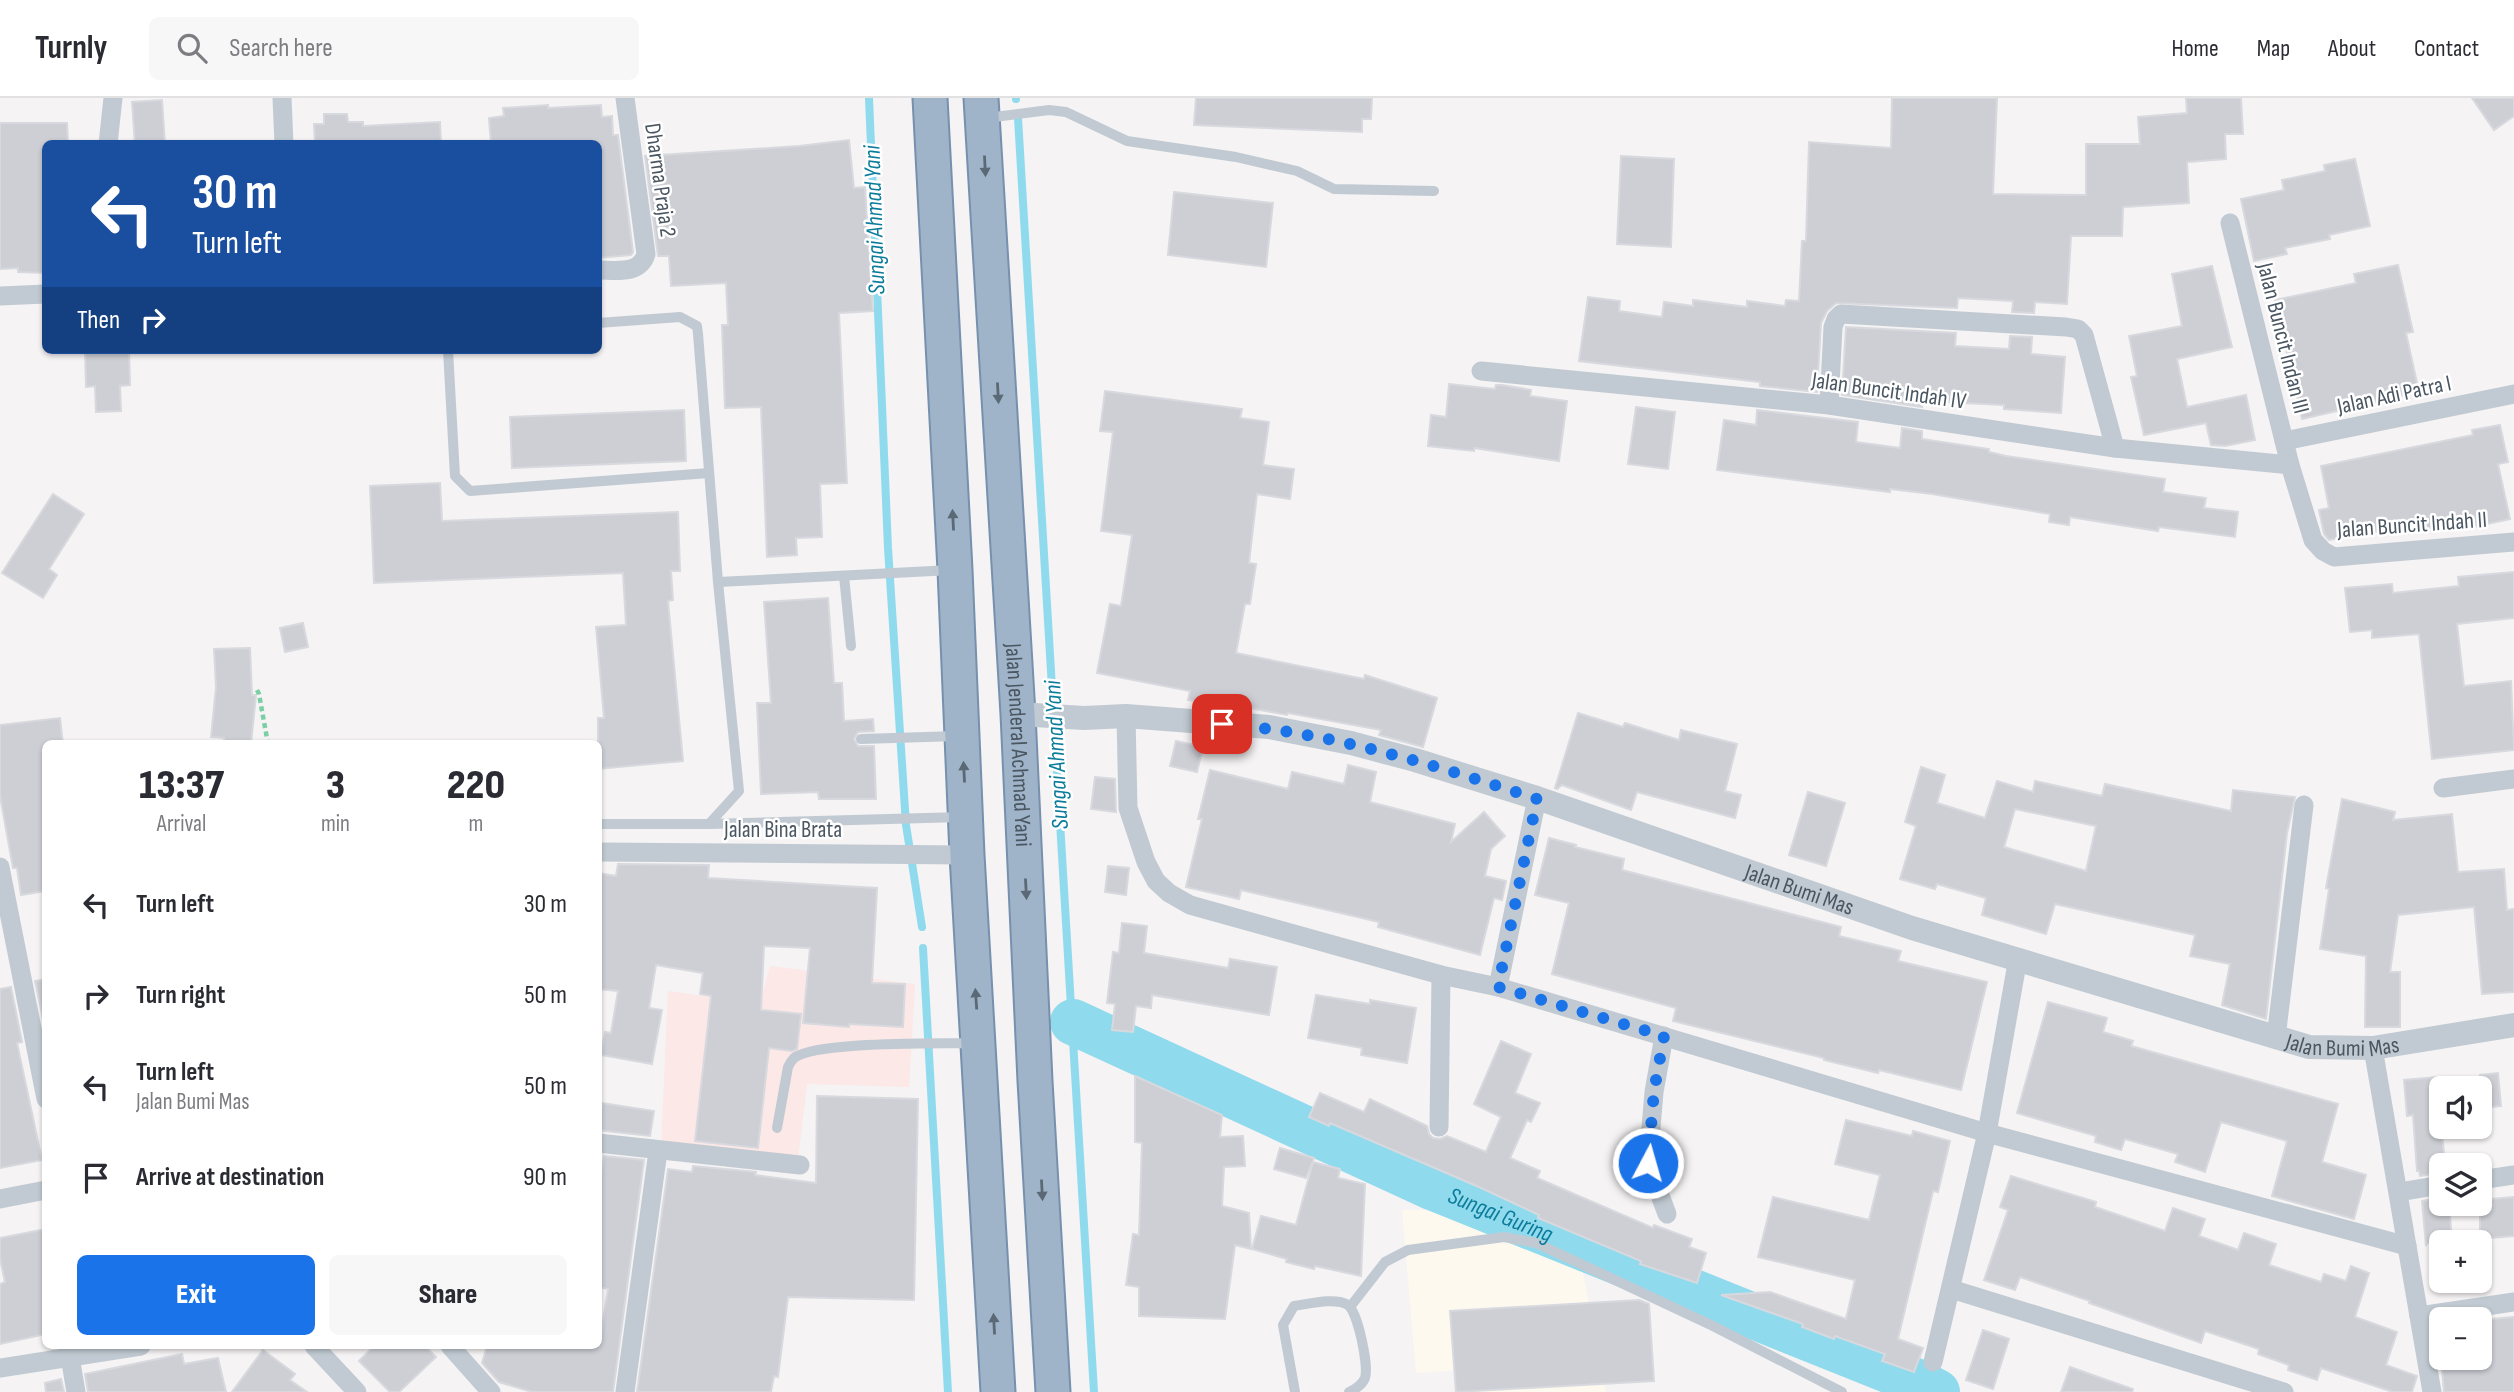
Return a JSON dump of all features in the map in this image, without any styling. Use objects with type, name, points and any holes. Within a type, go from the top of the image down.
[{"type":"highway","points":[[930,98],[967,817],[952,855],[979,1043],[998,1392]]},
{"type":"highway","name":"Jalan Jenderal Achmad Yani","points":[[982,108],[1030,716],[1035,1081],[1053,1392]]},
{"type":"highway","points":[[981,1085],[1035,1081]]},
{"type":"highway","points":[[984,1144],[1039,1141]]},
{"type":"street","points":[[108,140],[113,98]]},
{"type":"street","points":[[282,98],[284,140]]},
{"type":"street","name":"Dharma Praja 2","points":[[602,270],[634,269],[642,264],[646,254],[625,98]]},
{"type":"street","name":"Jalan Buncit Indan III","points":[[2230,223],[2290,465]]},
{"type":"street","points":[[0,296],[42,294]]},
{"type":"street","points":[[1829,405],[1833,327],[1840,314],[2066,327],[2078,330],[2084,335],[2115,447]]},
{"type":"street","name":"Jalan Buncit Indah IV","points":[[1481,371],[1829,405],[2115,447],[2290,465]]},
{"type":"street","name":"Jalan Adi Patra I","points":[[2284,441],[2514,394]]},
{"type":"street","name":"Jalan Buncit Indah II","points":[[2290,465],[2313,540],[2323,551],[2334,557],[2514,542]]},
{"type":"street","name":"Jalan Bumi Mas","points":[[1030,716],[1126,716],[1269,727],[1351,743],[1415,760],[1537,799],[1912,928],[2309,1047],[2373,1048],[2514,1025]]},
{"type":"street","points":[[1126,716],[1128,808],[1146,862],[1156,881],[1169,893],[1191,905],[1441,975],[1498,987],[1987,1133],[2407,1247]]},
{"type":"street","points":[[2443,788],[2514,779]]},
{"type":"street","points":[[1498,987],[1537,799]]},
{"type":"street","points":[[2276,1038],[2304,806]]},
{"type":"street","name":"Jalan Bina Brata","points":[[602,852],[952,855]]},
{"type":"street","points":[[0,867],[42,1079]]},
{"type":"street","points":[[1933,1362],[1987,1133],[2018,958]]},
{"type":"street","points":[[1440,1127],[1441,975]]},
{"type":"street","points":[[1664,1036],[1654,1091],[1648,1163],[1667,1214]]},
{"type":"street","points":[[2373,1048],[2432,1392]]},
{"type":"street","points":[[602,1144],[800,1165]]},
{"type":"street","points":[[625,1392],[658,1151]]},
{"type":"street","points":[[2492,1178],[2514,1175]]},
{"type":"street","points":[[2399,1192],[2429,1187]]},
{"type":"street","points":[[0,1199],[42,1191]]},
{"type":"street","points":[[1951,1289],[2284,1392]]},
{"type":"street","points":[[2419,1316],[2514,1302]]},
{"type":"street","points":[[0,1368],[122,1349]]},
{"type":"street","points":[[317,1349],[357,1392]]},
{"type":"street","points":[[453,1349],[491,1392]]},
{"type":"street","points":[[70,1357],[76,1392]]},
{"type":"lane","points":[[982,108],[1066,112],[1127,141],[1236,157],[1297,171],[1334,189],[1434,191]]},
{"type":"lane","points":[[602,323],[680,317],[696,326],[739,791],[709,824]]},
{"type":"lane","points":[[448,354],[455,476],[470,491],[709,473]]},
{"type":"lane","points":[[718,582],[955,570]]},
{"type":"lane","points":[[844,576],[851,646]]},
{"type":"lane","points":[[862,739],[962,736]]},
{"type":"lane","points":[[602,824],[967,817]]},
{"type":"lane","points":[[777,1128],[788,1067],[793,1059],[806,1053],[842,1047],[979,1043]]},
{"type":"lane","points":[[1350,1307],[1385,1262],[1408,1250],[1504,1237],[1535,1243],[1713,1326],[1842,1392]]},
{"type":"lane","points":[[1295,1392],[1283,1325],[1288,1314],[1294,1306],[1340,1301],[1350,1307],[1357,1317],[1366,1375],[1361,1385],[1349,1392]]},
{"type":"path","points":[[257,690],[267,740]]},
{"type":"shaded area","points":[[770,966],[915,984],[909,1087],[807,1084],[798,1159],[661,1150],[668,991],[760,1004]]},
{"type":"shaded area","points":[[1402,1210],[1571,1211],[1606,1392],[1479,1392],[1463,1370],[1416,1373]]},
{"type":"building","points":[[1196,98],[1372,98],[1371,119],[1362,119],[1362,132],[1194,125]]},
{"type":"building","points":[[1892,98],[1997,98],[1993,194],[2086,195],[2086,144],[2140,144],[2138,117],[2187,113],[2186,98],[2241,98],[2243,134],[2225,134],[2226,159],[2187,162],[2189,203],[2123,207],[2122,236],[2071,236],[2067,304],[2035,302],[2034,313],[2012,312],[2013,301],[1958,298],[1957,308],[1836,303],[1827,311],[1821,323],[1817,392],[1760,386],[1760,382],[1579,361],[1588,297],[1620,301],[1619,311],[1662,317],[1664,302],[1693,306],[1693,300],[1747,307],[1747,301],[1785,306],[1786,300],[1799,301],[1802,241],[1806,241],[1809,142],[1891,148]]},
{"type":"building","points":[[2472,98],[2514,98],[2514,116],[2494,130]]},
{"type":"building","points":[[162,100],[165,140],[135,140],[132,102]]},
{"type":"building","points":[[601,105],[602,117],[612,116],[613,135],[618,135],[633,252],[631,255],[602,258],[602,140],[491,140],[489,118],[504,116],[503,108]]},
{"type":"building","points":[[324,114],[347,114],[348,122],[363,122],[363,126],[440,122],[441,140],[315,140],[314,124],[324,124]]},
{"type":"building","points":[[0,123],[67,123],[68,140],[42,140],[42,273],[18,272],[18,268],[0,269]]},
{"type":"building","points":[[849,140],[854,188],[865,187],[873,311],[839,313],[847,483],[820,484],[822,537],[796,538],[797,555],[767,557],[761,407],[725,408],[722,325],[728,325],[726,283],[671,286],[669,256],[658,256],[645,156]]},
{"type":"building","points":[[1621,156],[1674,159],[1671,247],[1617,244]]},
{"type":"building","points":[[2355,159],[2370,226],[2329,235],[2330,239],[2285,248],[2287,254],[2254,261],[2241,199],[2284,190],[2282,180],[2325,171],[2324,165]]},
{"type":"building","points":[[1174,192],[1273,203],[1266,267],[1168,255]]},
{"type":"building","points":[[2398,265],[2413,332],[2406,333],[2419,392],[2302,419],[2275,300],[2356,283],[2354,274]]},
{"type":"building","points":[[2212,266],[2232,347],[2177,359],[2187,407],[2246,395],[2255,440],[2225,446],[2211,445],[2206,423],[2144,435],[2131,377],[2137,376],[2129,336],[2182,326],[2172,274]]},
{"type":"building","points":[[1846,327],[1956,333],[1955,346],[2009,349],[2010,336],[2032,337],[2031,354],[2065,357],[2061,413],[2004,409],[2004,405],[1922,401],[1922,407],[1842,395]]},
{"type":"building","points":[[85,354],[129,354],[130,385],[120,386],[121,411],[96,412],[95,386],[86,387]]},
{"type":"building","points":[[1449,384],[1495,389],[1496,385],[1502,385],[1531,390],[1530,396],[1567,401],[1559,461],[1474,448],[1474,451],[1428,446],[1431,415],[1446,417]]},
{"type":"building","points":[[1105,391],[1242,409],[1240,418],[1269,422],[1263,465],[1294,469],[1290,499],[1257,494],[1249,563],[1256,564],[1250,604],[1245,604],[1236,653],[1364,679],[1365,675],[1437,698],[1423,747],[1379,735],[1381,730],[1224,703],[1223,707],[1188,700],[1190,691],[1097,673],[1110,604],[1121,606],[1132,535],[1101,531],[1113,432],[1100,431]]},
{"type":"building","points":[[1636,407],[1675,412],[1668,469],[1628,464]]},
{"type":"building","points":[[684,410],[686,461],[512,468],[510,417]]},
{"type":"building","points":[[1757,410],[1858,422],[1856,442],[1900,448],[1902,428],[1922,431],[1922,439],[1989,449],[1989,452],[2006,456],[2165,479],[2163,492],[2206,498],[2204,508],[2238,512],[2235,537],[2159,527],[2158,531],[2070,517],[2069,525],[2049,522],[2050,514],[1932,494],[1890,489],[1890,492],[1717,470],[1724,420],[1756,425]]},
{"type":"building","points":[[2500,425],[2508,462],[2498,464],[2510,519],[2469,528],[2468,520],[2405,534],[2403,527],[2329,540],[2324,534],[2319,510],[2329,508],[2321,466],[2473,435],[2472,430]]},
{"type":"building","points":[[440,483],[442,521],[678,512],[680,571],[671,571],[673,600],[668,601],[683,761],[602,769],[602,740],[598,740],[598,718],[604,718],[596,627],[626,625],[623,573],[374,583],[370,486]]},
{"type":"building","points":[[53,494],[84,514],[49,569],[57,575],[43,598],[2,573]]},
{"type":"building","points":[[2514,572],[2514,618],[2457,624],[2464,686],[2511,681],[2514,750],[2432,759],[2419,634],[2372,638],[2372,630],[2350,632],[2345,588],[2392,584],[2393,593],[2459,586],[2458,577]]},
{"type":"building","points":[[828,598],[834,683],[842,683],[844,721],[873,719],[874,731],[858,732],[854,739],[858,746],[874,746],[876,799],[819,799],[818,792],[761,794],[757,703],[771,703],[764,602]]},
{"type":"building","points":[[303,623],[308,647],[285,652],[280,628]]},
{"type":"building","points":[[250,648],[252,695],[256,695],[251,740],[211,737],[216,687],[214,649]]},
{"type":"building","points":[[1578,713],[1623,727],[1625,723],[1679,740],[1681,730],[1737,744],[1725,791],[1741,795],[1735,818],[1637,792],[1631,810],[1562,785],[1555,788]]},
{"type":"building","points":[[60,718],[63,740],[42,740],[42,892],[21,895],[17,868],[13,868],[0,796],[0,725]]},
{"type":"building","points":[[1176,741],[1203,747],[1197,772],[1170,766]]},
{"type":"building","points":[[1348,765],[1376,772],[1370,802],[1455,824],[1451,842],[1484,812],[1505,836],[1491,849],[1485,876],[1506,881],[1502,900],[1494,898],[1480,955],[1378,927],[1379,922],[1302,904],[1241,890],[1239,899],[1186,887],[1210,770],[1288,789],[1292,772],[1344,784]]},
{"type":"building","points":[[1921,767],[1945,775],[1937,803],[1985,818],[1997,781],[2033,792],[2035,781],[2102,796],[2105,784],[2231,811],[2233,790],[2295,797],[2287,833],[2266,1019],[2222,1005],[2230,964],[2190,956],[2195,935],[2055,904],[2046,934],[1982,915],[1986,898],[1937,884],[1935,889],[1900,879],[1916,826],[1905,822]],"holes":[[[2015,809],[2096,826],[2086,871],[2004,847]]]},
{"type":"building","points":[[1095,777],[1115,779],[1116,812],[1091,809]]},
{"type":"building","points":[[1808,792],[1845,803],[1826,866],[1789,855]]},
{"type":"building","points":[[2342,799],[2395,812],[2393,820],[2452,814],[2458,872],[2504,869],[2507,910],[2514,909],[2514,992],[2482,994],[2474,907],[2398,915],[2390,972],[2400,972],[2400,1027],[2365,1027],[2366,956],[2320,949],[2329,889],[2326,888]]},
{"type":"building","points":[[1549,838],[1624,859],[1622,870],[1841,927],[1839,936],[1901,951],[1898,961],[1987,982],[1961,1090],[1879,1070],[1878,1073],[1673,1021],[1676,1008],[1552,974],[1569,903],[1535,895]]},
{"type":"building","points":[[618,864],[709,865],[708,878],[877,888],[872,983],[905,984],[903,1027],[849,1024],[849,1027],[803,1023],[810,948],[764,946],[761,1010],[801,1014],[797,1049],[792,1051],[769,1048],[758,1148],[695,1141],[711,996],[700,994],[703,973],[656,965],[649,1008],[662,1010],[652,1064],[602,1055],[605,1032],[611,1033],[618,991],[602,989],[602,874],[616,876]]},
{"type":"building","points":[[1108,866],[1129,868],[1126,895],[1105,892]]},
{"type":"building","points":[[1122,923],[1147,926],[1144,953],[1228,968],[1230,959],[1277,967],[1269,1015],[1152,995],[1151,1008],[1136,1006],[1133,1032],[1112,1030],[1115,1004],[1107,1003],[1113,952],[1119,953]]},
{"type":"building","points":[[42,980],[42,1014],[35,981]]},
{"type":"building","points":[[11,987],[22,1042],[17,1043],[42,1160],[0,1168],[0,989]]},
{"type":"building","points":[[1316,995],[1416,1008],[1407,1063],[1361,1055],[1362,1048],[1308,1038]]},
{"type":"building","points":[[2048,1002],[2107,1018],[2103,1032],[2133,1041],[2131,1046],[2338,1104],[2322,1162],[2366,1175],[2354,1219],[2272,1196],[2287,1141],[2221,1122],[2205,1172],[2175,1162],[2178,1154],[2125,1139],[2121,1150],[2095,1142],[2096,1136],[2017,1113]]},
{"type":"building","points":[[1501,1041],[1531,1054],[1515,1093],[1540,1103],[1531,1122],[1527,1120],[1510,1158],[1540,1171],[1537,1178],[1653,1228],[1654,1225],[1692,1239],[1689,1247],[1706,1253],[1697,1283],[1640,1264],[1641,1261],[1538,1218],[1539,1215],[1479,1187],[1330,1123],[1329,1126],[1309,1117],[1320,1093],[1364,1112],[1370,1099],[1427,1126],[1433,1138],[1447,1136],[1486,1152],[1501,1117],[1474,1104]]},
{"type":"building","points":[[2498,1073],[2501,1106],[2492,1107],[2492,1076],[2480,1075]]},
{"type":"building","points":[[1135,1076],[1222,1115],[1220,1137],[1243,1136],[1245,1166],[1224,1167],[1222,1206],[1249,1213],[1251,1249],[1235,1245],[1225,1319],[1139,1316],[1139,1287],[1126,1285],[1133,1234],[1139,1235],[1142,1143],[1135,1142]]},
{"type":"building","points":[[2429,1078],[2429,1139],[2443,1139],[2444,1153],[2429,1153],[2429,1175],[2420,1176],[2417,1171],[2413,1115],[2407,1116],[2404,1080]]},
{"type":"building","points":[[817,1096],[918,1099],[914,1300],[788,1297],[778,1377],[774,1376],[771,1392],[637,1392],[668,1169],[692,1172],[693,1166],[756,1172],[755,1175],[816,1183]]},
{"type":"building","points":[[602,1103],[654,1111],[650,1136],[602,1130]]},
{"type":"building","points":[[1846,1120],[1912,1136],[1913,1131],[1950,1141],[1938,1192],[1933,1191],[1898,1339],[1923,1348],[1914,1372],[1882,1361],[1885,1354],[1835,1336],[1834,1339],[1802,1327],[1803,1324],[1721,1295],[1770,1292],[1846,1319],[1855,1280],[1758,1257],[1773,1197],[1869,1220],[1880,1175],[1835,1164]]},
{"type":"building","points":[[1280,1148],[1314,1158],[1306,1178],[1274,1169]]},
{"type":"building","points":[[604,1156],[644,1160],[613,1392],[532,1392],[499,1382],[482,1363],[486,1349],[602,1349],[602,1327],[608,1289],[602,1288]]},
{"type":"building","points":[[1313,1162],[1340,1169],[1338,1178],[1365,1184],[1361,1276],[1315,1266],[1314,1269],[1252,1249],[1261,1216],[1296,1225]]},
{"type":"building","points":[[2011,1176],[2096,1202],[2095,1207],[2165,1231],[2173,1208],[2205,1219],[2199,1236],[2238,1250],[2244,1233],[2276,1244],[2269,1265],[2321,1282],[2324,1274],[2346,1281],[2351,1266],[2369,1273],[2355,1317],[2397,1332],[2386,1365],[2417,1376],[2412,1392],[2393,1392],[2321,1368],[2317,1380],[2288,1370],[2289,1365],[2258,1354],[2259,1349],[2205,1331],[2201,1343],[2020,1277],[2015,1290],[1984,1280],[2008,1210],[2000,1207]]},
{"type":"building","points":[[2514,1197],[2514,1236],[2492,1238],[2492,1230],[2480,1230],[2480,1216],[2492,1216],[2492,1199]]},
{"type":"building","points":[[2429,1200],[2429,1216],[2450,1216],[2451,1230],[2429,1230],[2429,1243],[2426,1246],[2422,1201]]},
{"type":"building","points":[[42,1230],[42,1335],[0,1344],[0,1284],[5,1282],[0,1259],[0,1238]]},
{"type":"building","points":[[1639,1300],[1649,1304],[1654,1381],[1456,1392],[1450,1311]]},
{"type":"building","points":[[2514,1317],[2514,1392],[2444,1392],[2442,1370],[2492,1370],[2492,1319]]},
{"type":"building","points":[[1983,1330],[2009,1339],[1993,1389],[1966,1380]]},
{"type":"building","points":[[371,1349],[428,1349],[436,1357],[399,1392],[390,1392],[359,1361]]},
{"type":"building","points":[[263,1350],[295,1374],[290,1380],[307,1392],[232,1392]]},
{"type":"building","points":[[182,1354],[184,1364],[218,1358],[226,1392],[88,1392],[85,1374]]},
{"type":"building","points":[[2070,1367],[2133,1389],[2132,1392],[2061,1392]]},
{"type":"building","points":[[61,1379],[64,1392],[46,1392],[45,1383]]},
{"type":"waterway","name":"Sungai Ahmad Yani","points":[[869,98],[888,548],[906,825],[922,927]]},
{"type":"waterway","name":"Sungai Ahmad Yani","points":[[1018,118],[1094,1392]]},
{"type":"waterway","name":"Sungai Ahmad Yani","points":[[923,948],[948,1392]]},
{"type":"waterway","name":"Sungai Guring","points":[[1073,1022],[1434,1188],[1918,1382],[1937,1392]]},
{"type":"route","points":[[1222,724],[1269,727],[1351,743],[1415,760],[1537,799],[1498,987],[1664,1036],[1654,1091],[1648,1163]]}]
